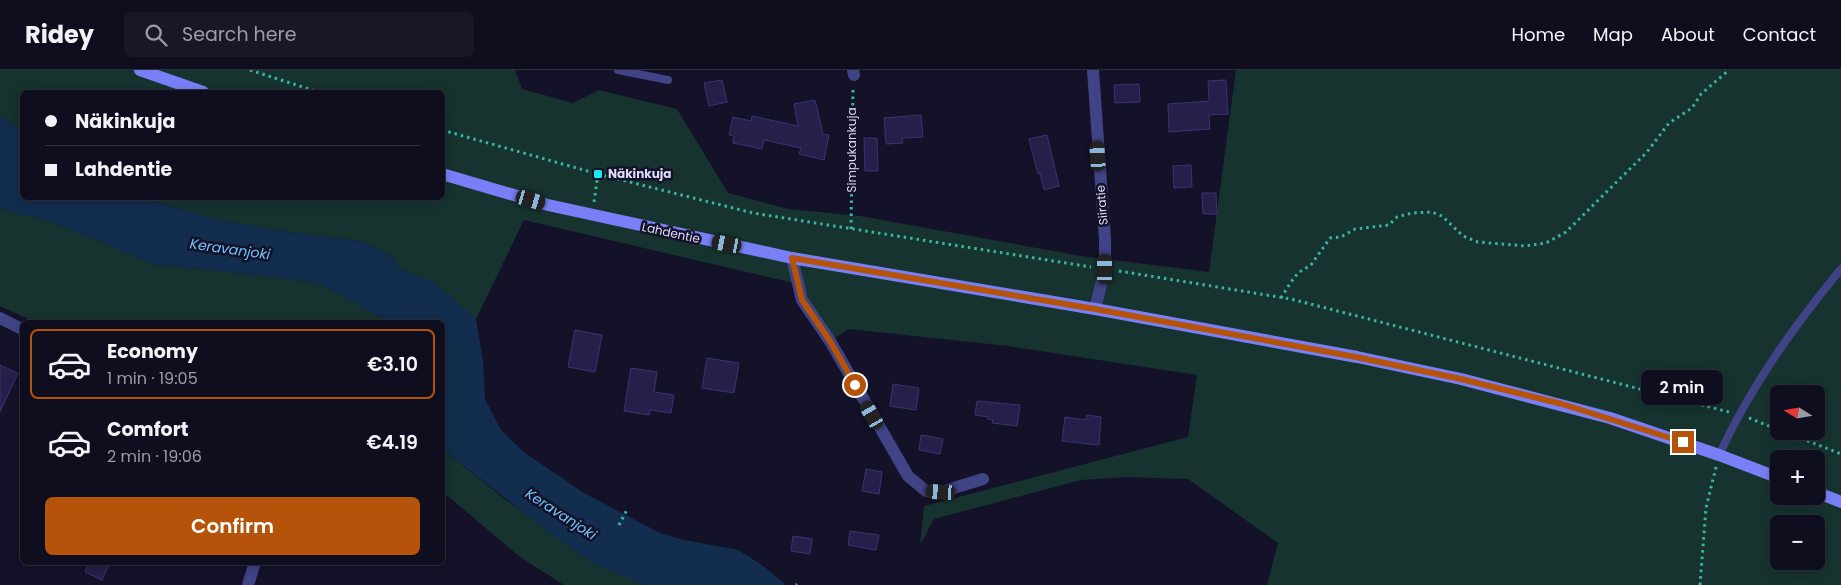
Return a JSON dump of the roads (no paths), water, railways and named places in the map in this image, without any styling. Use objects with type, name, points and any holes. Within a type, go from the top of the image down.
[{"type":"main road","points":[[140,70],[197,90]]},
{"type":"main road","name":"Lahdentie","points":[[445,175],[548,205],[792,258],[1095,309],[1356,357],[1461,379],[1610,418],[1770,475]]},
{"type":"main road","points":[[1825,496],[1841,502]]},
{"type":"street","name":"Siiratie","points":[[1093,70],[1105,239],[1105,269],[1095,309]]},
{"type":"street","points":[[792,258],[802,300],[830,341],[908,476],[926,491],[941,492],[983,479]]},
{"type":"street","points":[[0,318],[20,328]]},
{"type":"street","points":[[248,585],[254,565]]},
{"type":"lane","points":[[618,70],[668,80]]},
{"type":"lane","points":[[1719,455],[1738,414],[1794,327],[1841,269]]},
{"type":"water","name":"Keravanjoki","points":[[0,116],[20,130],[20,200],[151,200],[210,218],[288,232],[360,241],[392,256],[401,270],[434,282],[476,319],[483,362],[485,399],[501,430],[525,453],[584,493],[660,533],[684,540],[738,550],[762,565],[786,585],[646,585],[593,563],[550,533],[445,450],[445,320],[385,320],[321,284],[276,277],[153,264],[98,240],[36,217],[0,209]]},
{"type":"place","name":"Näkinkuja","points":[[598,174]]}]
